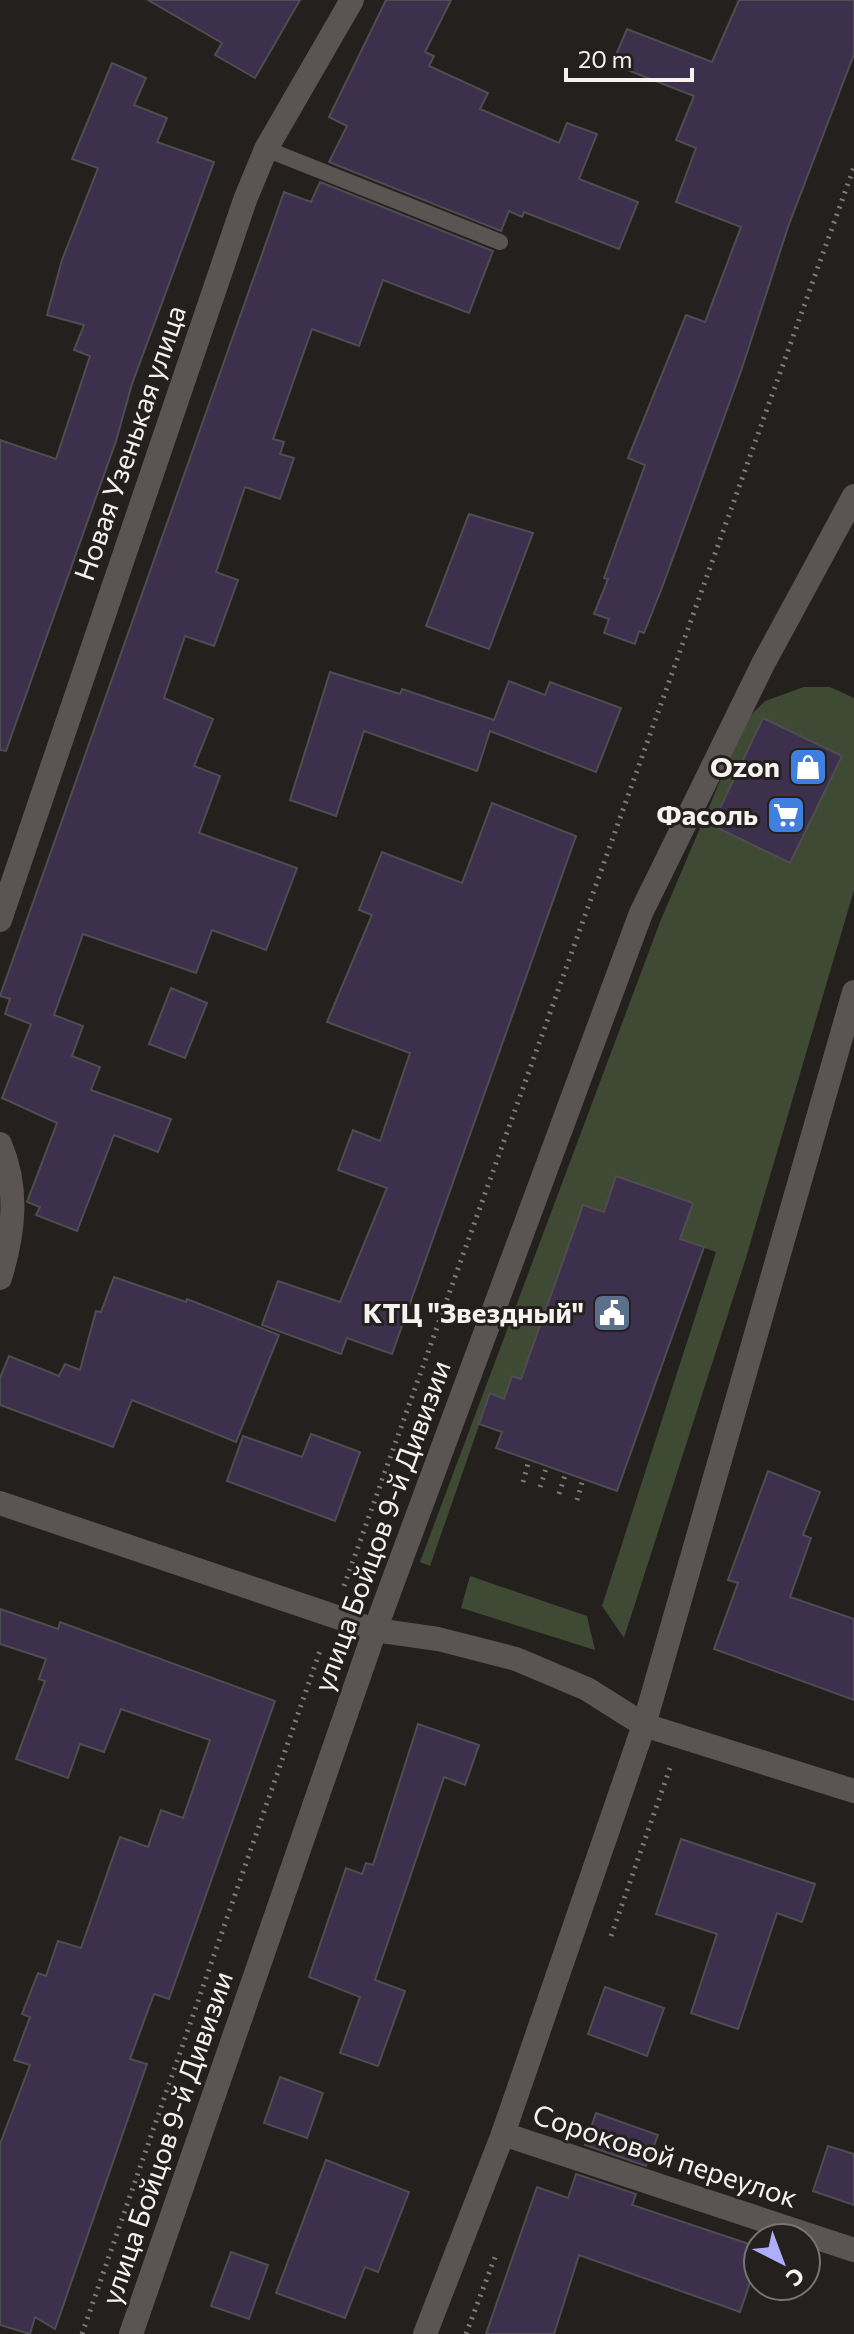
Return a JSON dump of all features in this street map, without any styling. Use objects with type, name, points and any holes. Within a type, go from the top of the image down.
[{"type":"street","name":"Новая Узенькая улица","points":[[0,920],[245,200],[266,149],[352,0]]},
{"type":"street","name":"улица Бойцов 9-й Дивизии","points":[[131,2334],[375,1630],[641,913],[763,664],[854,496]]},
{"type":"street","points":[[425,2334],[503,2134],[644,1725],[854,992]]},
{"type":"street","points":[[0,1144],[13,1193],[11,1240],[0,1278]]},
{"type":"street","points":[[0,1503],[375,1630],[438,1639],[516,1659],[587,1689],[644,1725],[854,1791]]},
{"type":"street","name":"Сороковой переулок","points":[[503,2134],[854,2250]]},
{"type":"lane","points":[[266,149],[500,242]]},
{"type":"path","points":[[82,2334],[333,1616],[854,167]]},
{"type":"path","points":[[523,1482],[529,1460]]},
{"type":"path","points":[[540,1487],[547,1466]]},
{"type":"path","points":[[559,1494],[566,1472]]},
{"type":"path","points":[[577,1500],[583,1479]]},
{"type":"green space","points":[[804,687],[830,687],[854,698],[854,890],[745,1261],[624,1638],[602,1606],[716,1252],[680,1239],[692,1203],[617,1176],[603,1212],[583,1205],[521,1379],[504,1399],[490,1394],[430,1566],[420,1562],[660,922],[746,720],[765,701]]},
{"type":"green space","points":[[470,1576],[587,1616],[595,1650],[461,1608]]},
{"type":"building","points":[[148,0],[300,0],[255,78],[215,55],[222,43]]},
{"type":"building","points":[[386,0],[451,0],[425,52],[434,56],[429,66],[488,93],[480,109],[559,143],[567,123],[597,134],[579,179],[638,202],[619,249],[524,212],[522,217],[509,211],[501,231],[329,162],[347,126],[329,117]]},
{"type":"building","points":[[739,0],[854,0],[854,54],[788,227],[741,371],[663,585],[644,633],[639,631],[635,644],[604,633],[609,619],[594,614],[645,465],[628,458],[686,315],[705,322],[741,227],[676,202],[696,148],[676,140],[694,96],[612,64],[627,29],[712,62]]},
{"type":"building","points":[[112,63],[146,78],[134,105],[167,118],[157,142],[214,162],[132,384],[116,441],[6,751],[0,750],[0,440],[56,459],[90,356],[74,350],[84,325],[47,315],[62,260],[98,168],[72,159]]},
{"type":"building","points":[[320,182],[493,251],[469,313],[383,280],[359,346],[312,329],[273,439],[284,442],[280,454],[294,458],[280,499],[245,487],[216,572],[238,580],[214,646],[185,636],[164,698],[213,719],[194,766],[220,776],[199,833],[297,868],[266,950],[212,930],[196,973],[83,934],[54,1015],[83,1026],[72,1056],[100,1067],[91,1090],[171,1119],[158,1152],[114,1135],[77,1231],[36,1215],[40,1207],[27,1202],[57,1123],[2,1098],[31,1024],[5,1014],[10,999],[0,996],[284,192],[311,202]]},
{"type":"building","points":[[469,514],[533,533],[489,649],[426,626]]},
{"type":"building","points":[[330,672],[400,694],[402,689],[494,720],[509,681],[545,695],[550,682],[621,708],[596,772],[490,731],[477,771],[364,731],[336,816],[290,800]]},
{"type":"building","points":[[763,718],[842,756],[790,863],[712,825]]},
{"type":"building","points":[[492,803],[576,836],[392,1354],[347,1338],[341,1354],[262,1325],[278,1281],[340,1302],[387,1188],[338,1170],[353,1130],[380,1141],[410,1053],[327,1022],[372,915],[359,910],[382,852],[462,883]]},
{"type":"building","points":[[171,988],[207,1003],[185,1058],[149,1044]]},
{"type":"building","name":"КТЦ \"Звездный\"","points":[[616,1176],[693,1203],[680,1239],[704,1247],[617,1491],[496,1448],[502,1432],[479,1424],[490,1393],[504,1399],[512,1376],[521,1379],[583,1205],[604,1212]]},
{"type":"building","points":[[114,1277],[186,1302],[187,1299],[279,1335],[236,1442],[132,1400],[113,1447],[0,1405],[0,1378],[9,1356],[59,1376],[65,1364],[80,1370],[96,1311],[101,1312]]},
{"type":"building","points":[[311,1434],[360,1452],[335,1521],[227,1481],[243,1436],[302,1457]]},
{"type":"building","points":[[768,1471],[820,1492],[803,1535],[811,1538],[790,1597],[854,1619],[854,1700],[714,1649],[738,1583],[728,1580]]},
{"type":"building","points":[[0,1609],[58,1629],[60,1622],[275,1701],[169,1999],[154,1994],[130,2059],[147,2064],[55,2329],[35,2317],[30,2334],[0,2325],[0,2144],[30,2065],[14,2060],[30,2017],[22,2014],[38,1973],[46,1976],[58,1941],[81,1948],[120,1837],[148,1847],[161,1810],[183,1818],[210,1740],[121,1709],[104,1752],[80,1744],[68,1778],[16,1759],[45,1681],[39,1679],[46,1659],[0,1644]]},
{"type":"building","points":[[418,1724],[479,1745],[465,1785],[444,1777],[375,1980],[405,1991],[378,2066],[340,2053],[360,1997],[309,1977],[346,1868],[362,1874],[366,1863],[373,1865]]},
{"type":"building","points":[[681,1839],[815,1884],[802,1922],[777,1913],[738,2029],[691,2013],[717,1934],[656,1914]]},
{"type":"building","points":[[605,1987],[664,2008],[647,2056],[588,2034]]},
{"type":"building","points":[[280,2077],[323,2093],[307,2138],[264,2123]]},
{"type":"building","points":[[596,2113],[658,2135],[646,2166],[585,2145]]},
{"type":"building","points":[[828,2146],[854,2154],[854,2205],[813,2191]]},
{"type":"building","points":[[326,2160],[409,2192],[378,2272],[365,2267],[345,2318],[276,2293]]},
{"type":"building","points":[[576,2174],[636,2194],[632,2205],[742,2242],[743,2302],[740,2312],[579,2255],[554,2334],[486,2334],[537,2187],[568,2198]]},
{"type":"building","points":[[231,2252],[268,2265],[249,2319],[211,2306]]},
{"type":"place","name":"Ozon","points":[[808,767]]},
{"type":"place","name":"Фасоль","points":[[786,815]]},
{"type":"place","name":"КТЦ \"Звездный\"","points":[[612,1313]]}]
